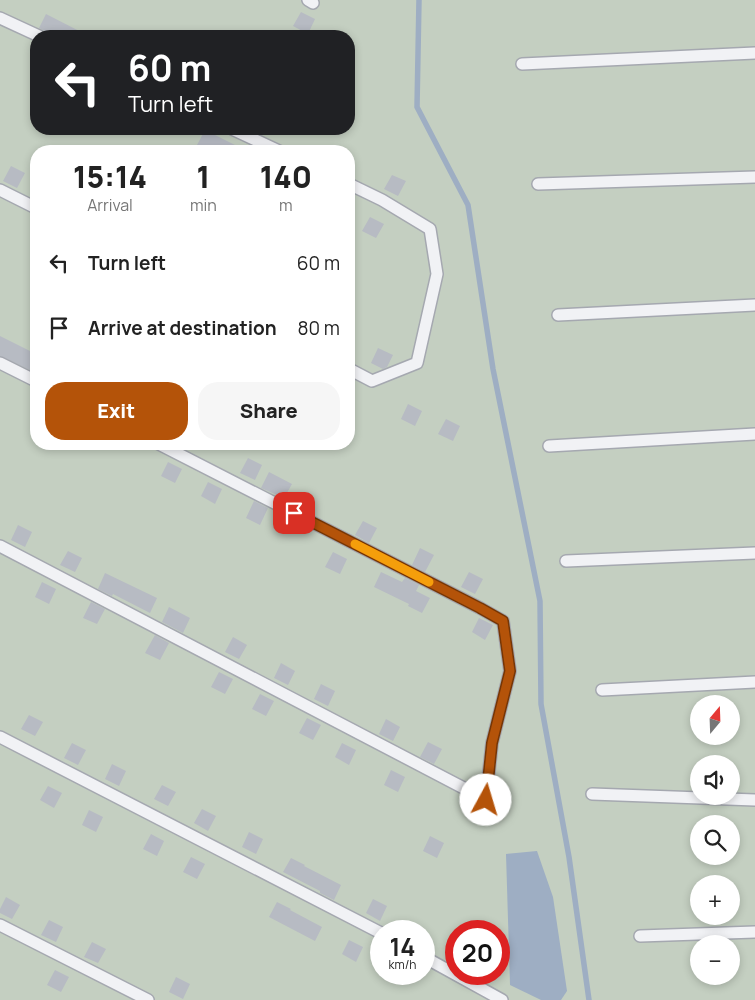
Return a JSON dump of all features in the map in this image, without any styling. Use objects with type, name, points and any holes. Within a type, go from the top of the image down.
[{"type":"lane","points":[[0,18],[30,32]]},
{"type":"lane","points":[[522,64],[755,53]]},
{"type":"lane","points":[[245,135],[266,145]]},
{"type":"lane","points":[[538,184],[755,177]]},
{"type":"lane","points":[[355,187],[382,200],[430,229],[437,274],[417,363],[372,381],[355,372]]},
{"type":"lane","points":[[0,190],[30,205]]},
{"type":"lane","points":[[558,315],[755,305]]},
{"type":"lane","points":[[0,362],[30,378]]},
{"type":"lane","points":[[549,446],[755,434]]},
{"type":"lane","points":[[171,450],[503,621],[510,671],[492,743],[486,800]]},
{"type":"lane","points":[[0,546],[502,808]]},
{"type":"lane","points":[[566,560],[755,553]]},
{"type":"lane","points":[[602,690],[755,682]]},
{"type":"lane","points":[[0,738],[370,927]]},
{"type":"lane","points":[[592,794],[755,800]]},
{"type":"lane","points":[[0,925],[148,1000]]},
{"type":"lane","points":[[640,936],[755,932]]},
{"type":"lane","points":[[435,963],[502,1000]]},
{"type":"green space","points":[[0,0],[755,0],[755,1000],[0,1000]]},
{"type":"water","points":[[537,851],[553,897],[567,991],[561,1000],[541,1000],[510,985],[510,920],[508,920],[506,854]]},
{"type":"building","points":[[301,12],[315,19],[310,30],[300,30],[293,26]]},
{"type":"building","points":[[46,14],[77,30],[42,30],[39,28]]},
{"type":"building","points":[[202,135],[215,135],[235,145],[197,145]]},
{"type":"building","points":[[11,166],[25,173],[17,188],[3,181]]},
{"type":"building","points":[[392,175],[406,181],[398,196],[384,189]]},
{"type":"building","points":[[370,217],[384,224],[376,238],[362,231]]},
{"type":"building","points":[[0,336],[30,351],[30,370],[0,356]]},
{"type":"building","points":[[378,348],[393,355],[387,367],[383,369],[371,363]]},
{"type":"building","points":[[408,404],[422,411],[415,426],[401,419]]},
{"type":"building","points":[[446,419],[460,426],[453,441],[438,434]]},
{"type":"building","points":[[248,458],[262,465],[255,480],[240,473]]},
{"type":"building","points":[[168,462],[182,469],[175,483],[161,476]]},
{"type":"building","points":[[269,472],[292,484],[284,498],[261,488]]},
{"type":"building","points":[[208,482],[222,489],[215,504],[201,496]]},
{"type":"building","points":[[254,501],[268,508],[260,525],[246,518]]},
{"type":"building","points":[[363,521],[377,528],[369,543],[355,535]]},
{"type":"building","points":[[18,525],[32,532],[25,547],[11,540]]},
{"type":"building","points":[[420,548],[434,555],[425,572],[412,565]]},
{"type":"building","points":[[68,551],[82,558],[75,572],[60,565]]},
{"type":"building","points":[[333,552],[347,559],[340,574],[325,567]]},
{"type":"building","points":[[381,572],[402,582],[405,578],[419,585],[416,591],[430,598],[422,613],[408,606],[409,604],[374,587]]},
{"type":"building","points":[[469,572],[483,579],[475,594],[461,587]]},
{"type":"building","points":[[105,573],[157,598],[150,613],[113,594],[112,596],[98,589]]},
{"type":"building","points":[[42,582],[56,589],[49,604],[35,597]]},
{"type":"building","points":[[91,602],[105,609],[97,624],[83,618]]},
{"type":"building","points":[[169,607],[190,618],[183,633],[162,622]]},
{"type":"building","points":[[479,618],[493,625],[485,640],[472,632]]},
{"type":"building","points":[[155,635],[169,643],[160,660],[145,653]]},
{"type":"building","points":[[233,637],[247,645],[239,659],[225,652]]},
{"type":"building","points":[[281,663],[295,671],[288,685],[274,678]]},
{"type":"building","points":[[219,672],[233,679],[225,694],[211,687]]},
{"type":"building","points":[[321,684],[335,691],[328,706],[314,699]]},
{"type":"building","points":[[260,694],[274,701],[266,716],[252,709]]},
{"type":"building","points":[[29,715],[43,722],[35,736],[21,729]]},
{"type":"building","points":[[307,718],[321,725],[313,740],[299,733]]},
{"type":"building","points":[[386,719],[400,727],[393,741],[379,734]]},
{"type":"building","points":[[428,742],[442,749],[434,764],[420,757]]},
{"type":"building","points":[[72,743],[86,750],[78,765],[64,758]]},
{"type":"building","points":[[342,743],[356,750],[349,765],[335,757]]},
{"type":"building","points":[[112,764],[126,771],[119,786],[105,779]]},
{"type":"building","points":[[391,770],[405,777],[398,792],[384,785]]},
{"type":"building","points":[[162,785],[176,792],[168,806],[154,799]]},
{"type":"building","points":[[48,786],[62,793],[54,808],[40,800]]},
{"type":"building","points":[[202,809],[216,816],[208,831],[194,823]]},
{"type":"building","points":[[89,810],[103,817],[96,832],[82,825]]},
{"type":"building","points":[[249,832],[263,839],[256,854],[242,847]]},
{"type":"building","points":[[151,834],[164,841],[157,856],[143,849]]},
{"type":"building","points":[[430,836],[444,843],[437,858],[423,851]]},
{"type":"building","points":[[191,857],[205,864],[197,879],[183,872]]},
{"type":"building","points":[[291,858],[341,885],[334,900],[283,872]]},
{"type":"building","points":[[6,897],[20,905],[12,919],[0,913]]},
{"type":"building","points":[[373,899],[387,906],[380,920],[366,913]]},
{"type":"building","points":[[277,902],[322,927],[315,941],[269,917]]},
{"type":"building","points":[[49,920],[63,927],[56,942],[41,935]]},
{"type":"building","points":[[349,940],[363,947],[356,962],[342,954]]},
{"type":"building","points":[[92,942],[106,949],[98,963],[84,957]]},
{"type":"building","points":[[55,970],[69,977],[61,992],[47,985]]},
{"type":"building","points":[[176,977],[190,984],[183,999],[169,992]]},
{"type":"waterway","points":[[419,0],[417,107],[468,205],[493,369],[540,601],[541,704],[569,857],[589,1000]]},
{"type":"slow traffic","points":[[355,544],[429,582]]},
{"type":"route","points":[[294,513],[503,621],[510,671],[492,743],[486,800]]}]
